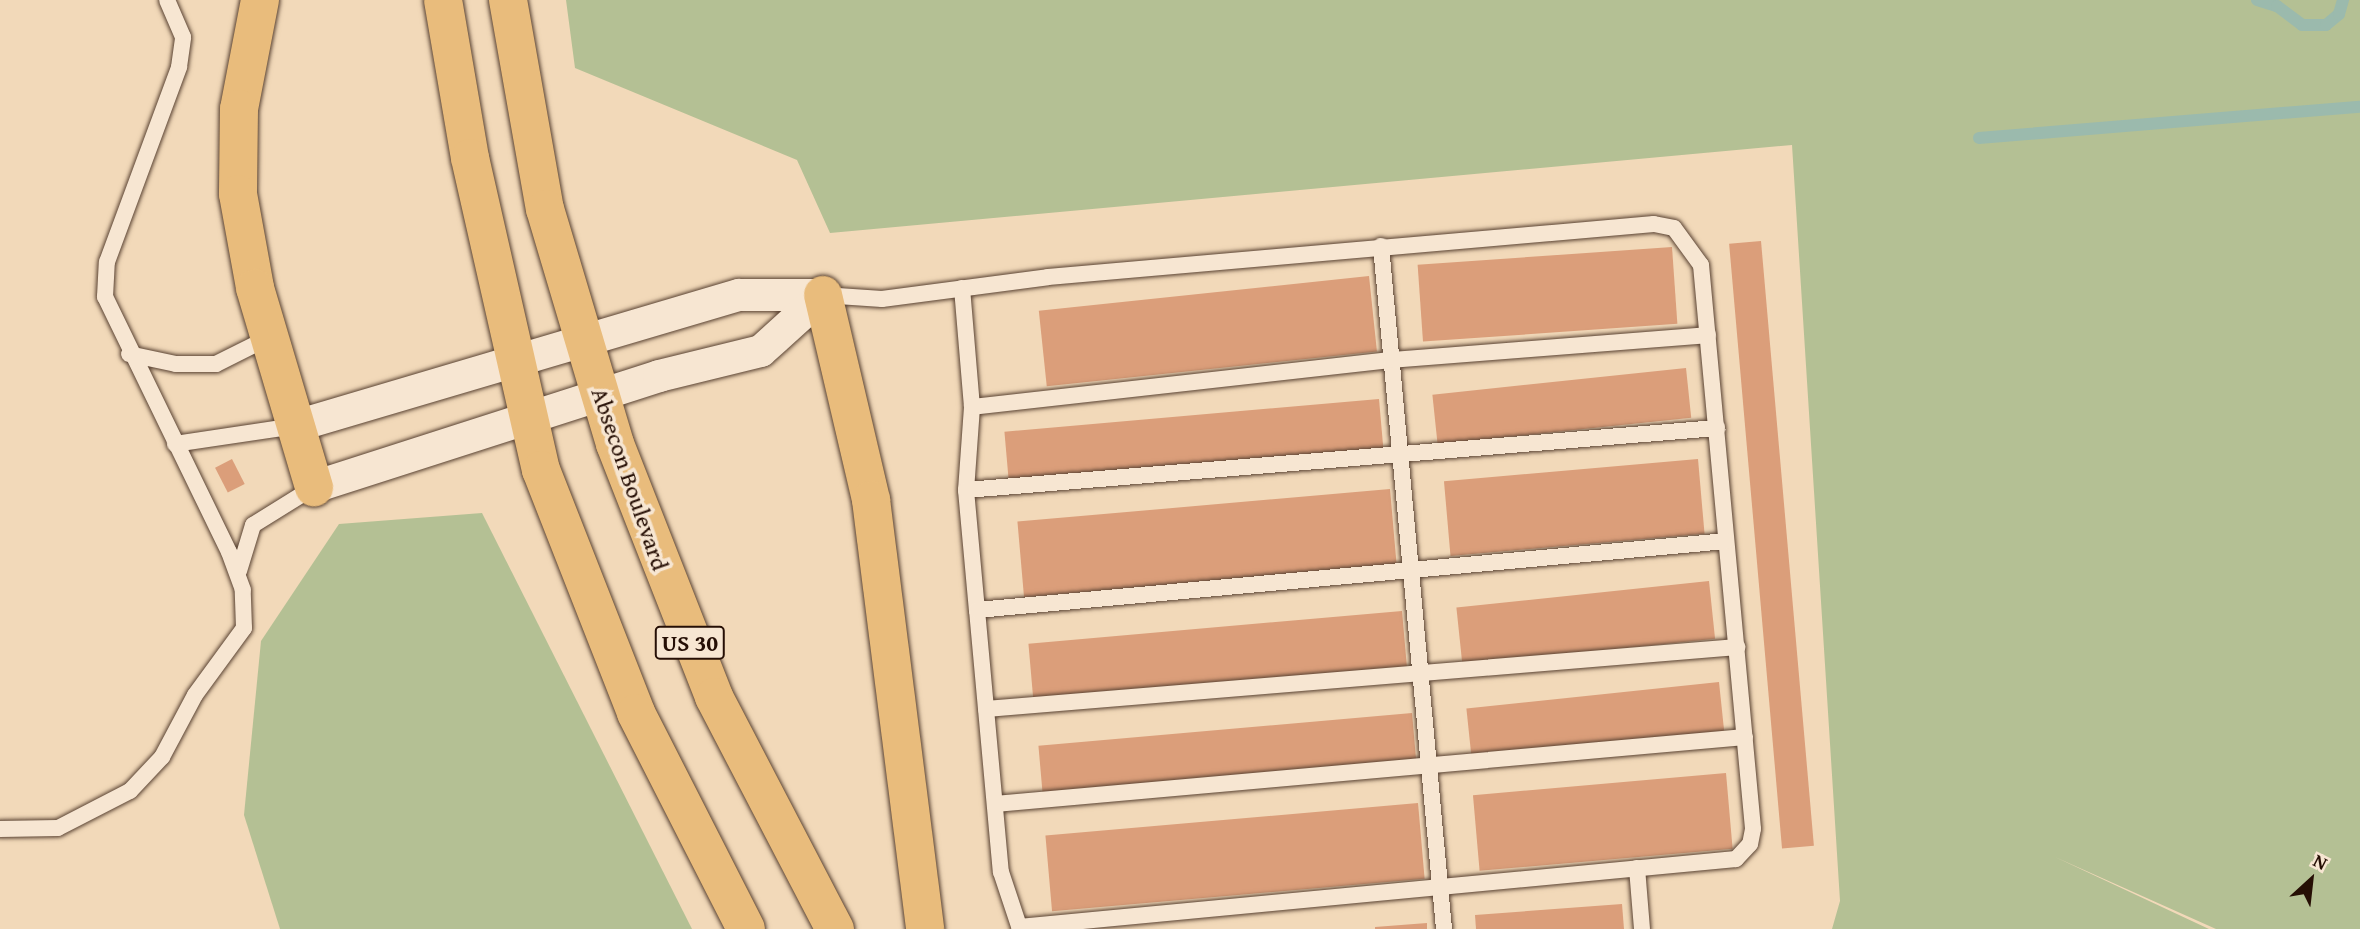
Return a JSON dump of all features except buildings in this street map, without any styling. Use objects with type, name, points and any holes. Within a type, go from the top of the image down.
[{"type":"highway","points":[[260,0],[236,149],[244,241],[314,487]]},
{"type":"highway","name":"US 30","points":[[443,0],[470,158],[515,362],[529,420],[578,572],[636,713],[746,929]]},
{"type":"highway","name":"Absecon Boulevard","points":[[508,0],[545,209],[601,396],[684,629],[779,830],[835,929]]},
{"type":"highway","points":[[823,295],[871,500],[925,929]]},
{"type":"street","points":[[296,426],[739,295],[823,295]]},
{"type":"street","points":[[314,487],[601,396],[761,351],[823,295]]},
{"type":"lane","points":[[0,829],[41,830],[72,824],[111,804],[144,778],[170,746],[203,683],[241,637],[246,605],[239,574],[130,354],[104,283],[110,252],[179,66],[183,37],[167,0]]},
{"type":"lane","points":[[823,295],[882,299],[962,288],[1381,246],[1654,224],[1674,228],[1701,265],[1745,737],[1750,844],[1736,859],[1019,928],[1002,872],[966,490],[972,407],[962,288]]},
{"type":"lane","points":[[1381,246],[1444,929]]},
{"type":"lane","points":[[972,407],[1391,360],[1708,335]]},
{"type":"lane","points":[[130,354],[176,364],[216,364],[270,337]]},
{"type":"lane","points":[[175,444],[296,426]]},
{"type":"lane","points":[[966,490],[1717,428]]},
{"type":"lane","points":[[239,574],[242,546],[253,526],[314,487]]},
{"type":"lane","points":[[977,610],[1726,541]]},
{"type":"lane","points":[[986,709],[1737,647]]},
{"type":"lane","points":[[995,804],[1745,737]]},
{"type":"lane","points":[[1637,868],[1642,929]]},
{"type":"green space","points":[[566,0],[2360,0],[2360,929],[2216,929],[2055,857],[2209,929],[1832,929],[1840,901],[1792,145],[830,233],[797,160],[575,68]]},
{"type":"green space","points":[[482,513],[692,929],[280,929],[244,815],[261,641],[339,524]]},
{"type":"waterway","points":[[2257,0],[2277,6],[2302,25],[2326,25],[2339,14],[2343,0]]},
{"type":"waterway","points":[[1979,138],[2360,107]]}]
